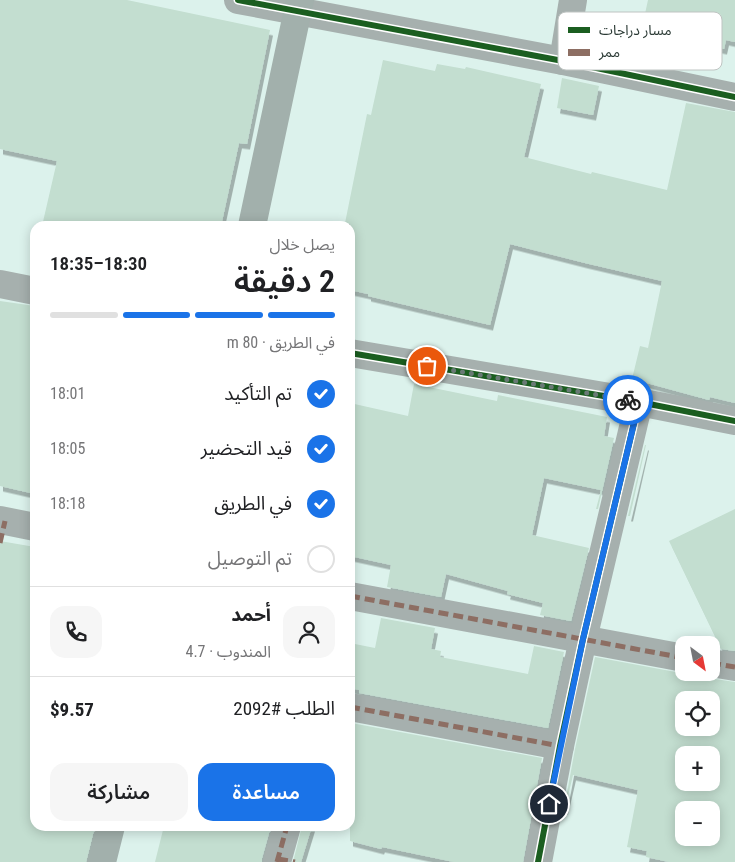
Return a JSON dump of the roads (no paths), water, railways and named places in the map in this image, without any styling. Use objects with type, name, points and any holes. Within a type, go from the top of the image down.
[{"type":"street","points":[[238,0],[299,6],[558,60]]},
{"type":"street","points":[[253,221],[299,6]]},
{"type":"street","points":[[606,70],[735,97]]},
{"type":"street","points":[[0,284],[30,290]]},
{"type":"street","points":[[355,354],[639,402],[735,421]]},
{"type":"street","points":[[538,862],[583,639],[639,402]]},
{"type":"street","points":[[2,528],[30,527]]},
{"type":"street","points":[[355,597],[675,656]]},
{"type":"street","points":[[720,664],[735,667]]},
{"type":"street","points":[[355,708],[560,746]]},
{"type":"street","points":[[102,862],[110,831]]},
{"type":"street","points":[[283,861],[286,831]]}]
